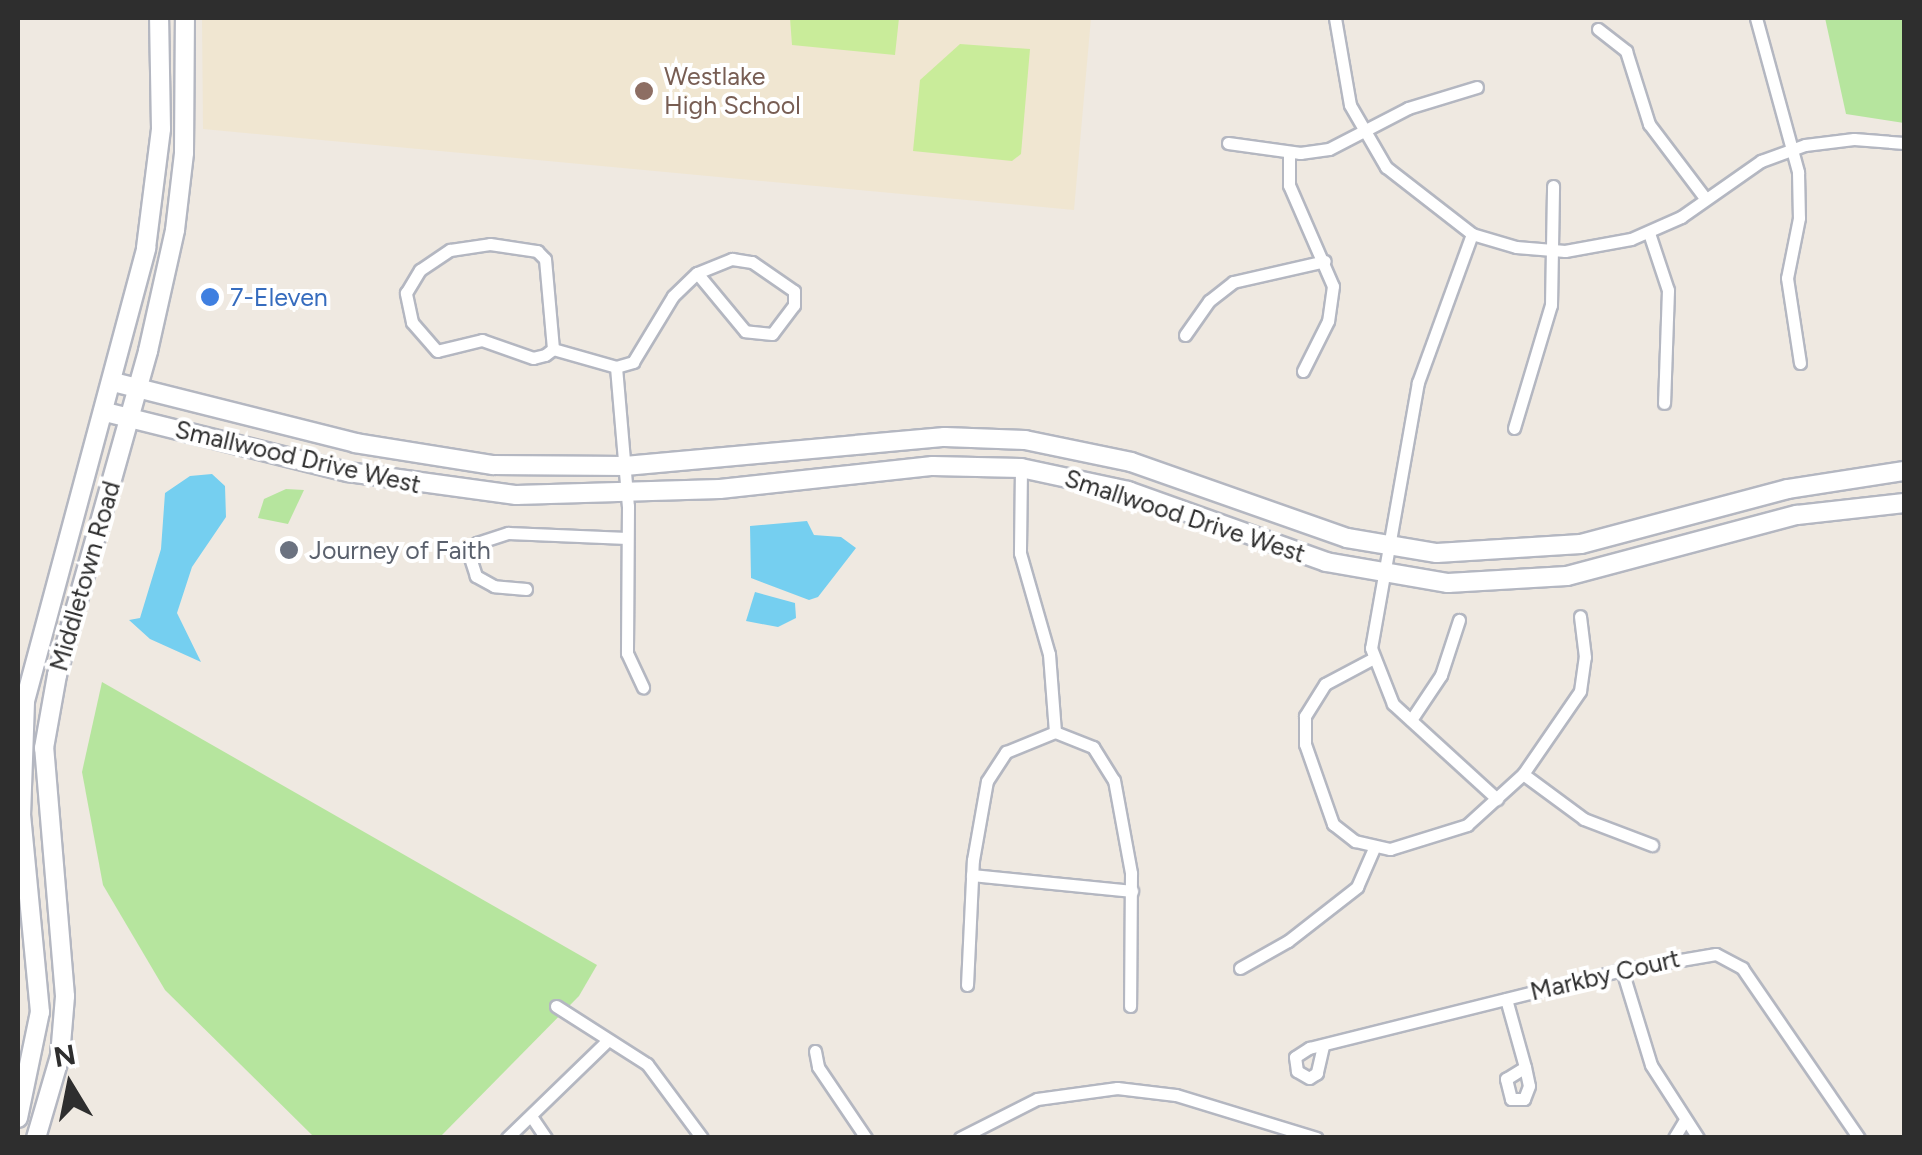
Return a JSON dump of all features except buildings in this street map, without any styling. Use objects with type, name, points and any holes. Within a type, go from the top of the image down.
[{"type":"street","points":[[163,18],[188,42]]},
{"type":"street","name":"Middletown Road","points":[[18,1118],[40,1012],[19,752],[40,634],[113,382],[154,197],[163,18]]},
{"type":"street","name":"Middletown Road","points":[[36,1138],[60,1056],[65,996],[44,748],[68,631],[130,418],[175,230],[188,42],[185,18]]},
{"type":"street","points":[[1335,18],[1342,78],[1362,133],[1410,192],[1472,234],[1554,251],[1596,248],[1649,233],[1792,149],[1842,140],[1904,143]]},
{"type":"street","points":[[1756,18],[1792,149],[1800,203],[1787,288],[1800,363]]},
{"type":"street","points":[[1598,29],[1626,51],[1650,124],[1705,198]]},
{"type":"street","points":[[1228,143],[1289,152],[1329,148],[1408,108],[1477,87]]},
{"type":"street","points":[[1289,152],[1289,185],[1325,260],[1331,310],[1303,372]]},
{"type":"street","points":[[1514,428],[1547,324],[1554,251],[1554,186]]},
{"type":"street","points":[[1649,233],[1668,290],[1664,403]]},
{"type":"street","points":[[1472,234],[1418,382],[1380,574],[1372,659],[1385,693],[1497,799]]},
{"type":"street","points":[[553,348],[546,259],[516,247],[464,245],[436,257],[408,284],[408,312],[428,346],[442,351],[491,341],[533,358],[553,348],[616,367],[643,354],[669,301],[697,273],[723,260],[746,260],[790,286],[794,305],[772,334],[750,334],[697,273]]},
{"type":"street","points":[[1184,335],[1209,301],[1233,282],[1325,260]]},
{"type":"street","points":[[616,367],[627,496],[627,653],[643,688]]},
{"type":"street","name":"Smallwood Drive West","points":[[113,382],[390,451],[493,465],[625,466],[945,437],[1025,440],[1131,462],[1282,518],[1386,546],[1437,553],[1545,550],[1788,489],[1904,471]]},
{"type":"street","name":"Smallwood Drive West","points":[[104,412],[383,479],[516,496],[627,496],[933,466],[1021,468],[1128,491],[1312,558],[1380,574],[1462,583],[1567,576],[1797,515],[1904,503]]},
{"type":"street","points":[[280,425],[279,441],[287,450],[365,468],[383,479],[390,451]]},
{"type":"street","points":[[1021,468],[1020,553],[1049,654],[1056,732]]},
{"type":"street","points":[[526,589],[494,586],[476,576],[470,557],[477,543],[508,533],[627,538]]},
{"type":"street","points":[[1372,659],[1325,684],[1308,709],[1304,732],[1332,824],[1374,848],[1407,846],[1455,831],[1524,774],[1580,692],[1580,616]]},
{"type":"street","points":[[1410,720],[1441,675],[1459,620]]},
{"type":"street","points":[[968,985],[972,875],[995,764],[1024,741],[1056,732],[1093,747],[1109,770],[1132,891],[1130,1006]]},
{"type":"street","points":[[1524,774],[1584,819],[1652,845]]},
{"type":"street","points":[[1240,968],[1288,941],[1357,887],[1374,848]]},
{"type":"street","points":[[972,875],[1132,891]]},
{"type":"street","name":"Markby Court","points":[[1323,1046],[1703,952],[1742,968],[1859,1138]]},
{"type":"street","points":[[1622,970],[1651,1066],[1698,1138]]},
{"type":"street","points":[[1506,998],[1525,1067]]},
{"type":"street","points":[[556,1006],[647,1064],[702,1138]]},
{"type":"street","points":[[507,1138],[607,1041]]},
{"type":"street","points":[[814,1050],[818,1067],[866,1138]]},
{"type":"street","points":[[960,1138],[1037,1099],[1117,1088],[1176,1095],[1317,1138]]},
{"type":"street","points":[[530,1116],[546,1138]]},
{"type":"street","points":[[1674,1138],[1685,1120]]},
{"type":"shaded area","name":"Westlake High School","points":[[202,18],[1091,18],[1074,210],[203,129]]},
{"type":"green space","points":[[790,18],[899,18],[895,55],[792,45]]},
{"type":"green space","points":[[1825,18],[1904,18],[1904,123],[1846,114]]},
{"type":"green space","points":[[960,44],[1030,49],[1021,154],[1012,161],[913,151],[920,80]]},
{"type":"green space","points":[[286,489],[304,490],[288,524],[258,518],[264,499]]},
{"type":"green space","points":[[102,682],[597,965],[579,996],[440,1137],[314,1137],[165,990],[103,885],[82,772]]},
{"type":"water","points":[[212,474],[225,486],[226,517],[192,567],[177,613],[201,662],[150,639],[129,620],[140,618],[161,549],[165,493],[190,476]]},
{"type":"water","points":[[807,521],[814,535],[841,537],[856,548],[818,597],[809,600],[751,578],[750,526]]},
{"type":"water","points":[[755,592],[795,603],[796,618],[778,627],[746,621]]},
{"type":"place","name":"Westlake High School","points":[[644,91]]},
{"type":"place","name":"7-Eleven","points":[[210,297]]},
{"type":"place","name":"Journey of Faith","points":[[289,550]]}]
